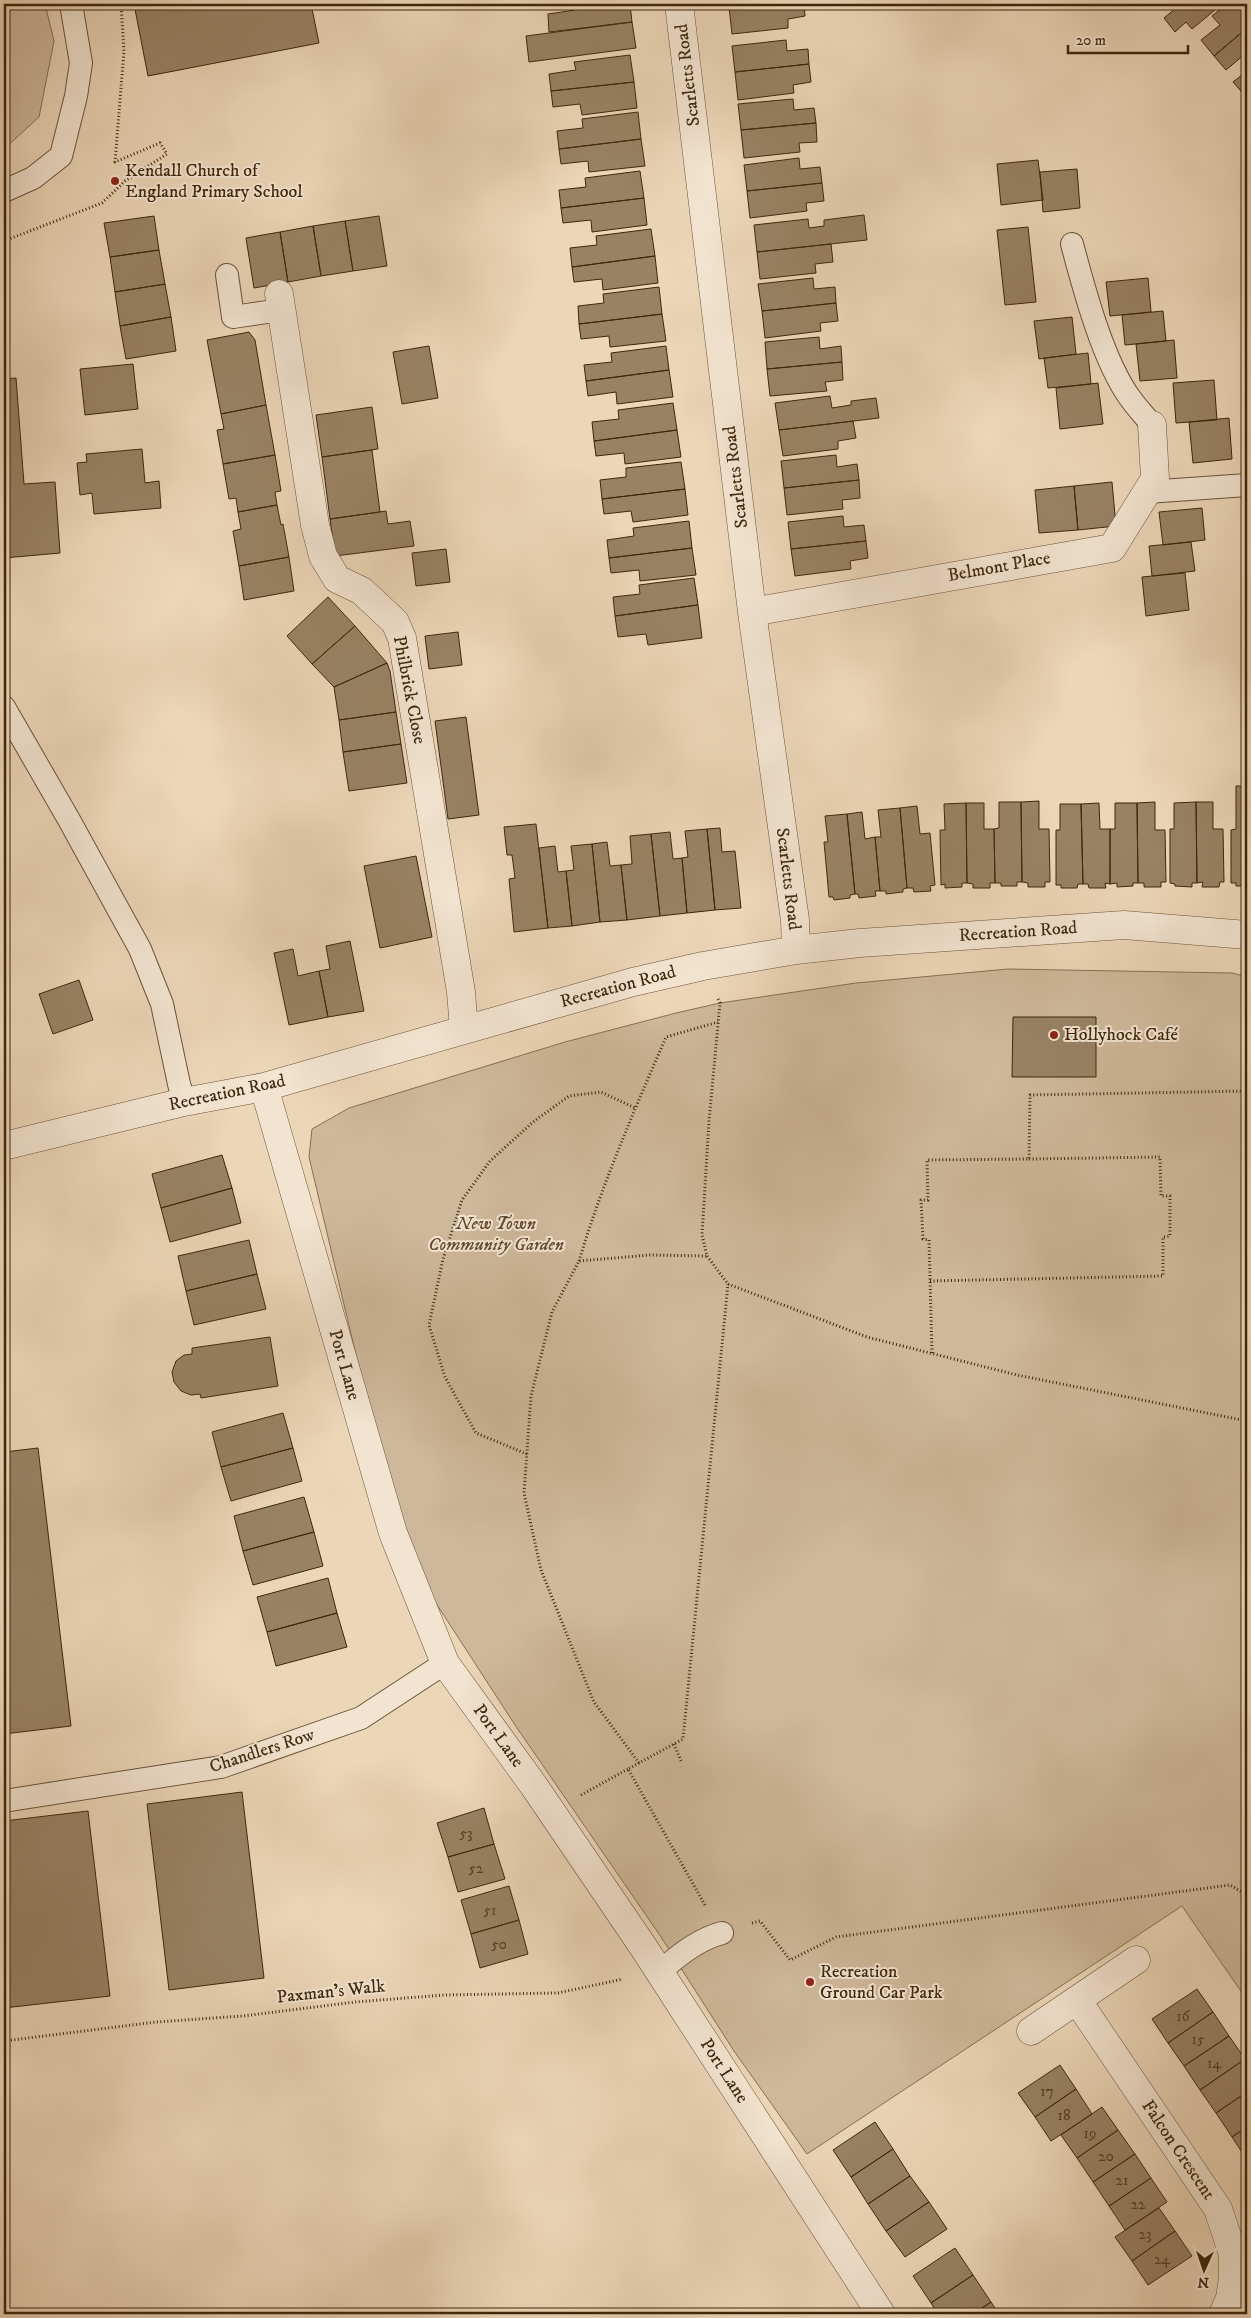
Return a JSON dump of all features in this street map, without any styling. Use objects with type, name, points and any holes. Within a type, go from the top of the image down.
[{"type":"street","name":"Scarletts Road","points":[[679,4],[752,612],[795,920],[796,950]]},
{"type":"street","name":"Philbrick Close","points":[[280,302],[315,525],[323,556],[337,578],[362,591],[395,622],[402,638],[462,992],[464,1029]]},
{"type":"street","name":"Belmont Place","points":[[752,612],[1112,548],[1155,479],[1152,425]]},
{"type":"street","name":"Recreation Road","points":[[4,1146],[184,1102],[264,1087],[633,982],[703,966],[796,950],[1124,925],[1247,935]]},
{"type":"street","name":"Port Lane","points":[[264,1087],[393,1533],[444,1663],[551,1811],[660,1972],[881,2314]]},
{"type":"street","points":[[1031,2031],[1136,1960]]},
{"type":"street","name":"Falcon Crescent","points":[[1077,2000],[1218,2209],[1233,2254],[1233,2278],[1230,2298],[1224,2314]]},
{"type":"lane","points":[[4,191],[33,178],[61,156],[76,96],[81,63],[71,4]]},
{"type":"lane","points":[[1072,244],[1083,284],[1107,353],[1129,397],[1152,425]]},
{"type":"lane","points":[[227,275],[233,317],[280,302]]},
{"type":"lane","points":[[1147,492],[1247,485]]},
{"type":"lane","points":[[4,707],[140,949],[162,1004],[178,1084],[184,1102]]},
{"type":"lane","name":"Chandlers Row","points":[[4,1800],[221,1767],[361,1718],[444,1663]]},
{"type":"lane","points":[[660,1972],[675,1958],[711,1936],[722,1933]]},
{"type":"path","points":[[4,241],[102,202],[125,181],[167,154],[160,143],[115,162],[124,51],[121,4]]},
{"type":"path","points":[[703,966],[720,1003],[709,1121],[702,1235],[708,1256],[728,1284],[867,1337],[1017,1375],[1247,1421]]},
{"type":"path","points":[[639,1763],[594,1702],[541,1570],[524,1493],[531,1396],[552,1312],[579,1261],[593,1216],[635,1108],[666,1037],[718,1022]]},
{"type":"path","points":[[1029,1159],[1030,1095],[1247,1091]]},
{"type":"path","points":[[527,1454],[476,1433],[445,1377],[430,1325],[443,1258],[462,1200],[490,1161],[533,1122],[569,1096],[601,1092],[635,1108]]},
{"type":"path","points":[[930,1281],[1163,1276],[1163,1237],[1170,1236],[1170,1196],[1161,1196],[1160,1158],[927,1160],[928,1200],[921,1200],[923,1239],[929,1240],[930,1281],[932,1354]]},
{"type":"path","points":[[579,1261],[650,1255],[708,1256]]},
{"type":"path","points":[[551,1811],[684,1739],[728,1284]]},
{"type":"path","points":[[674,1744],[682,1761]]},
{"type":"path","points":[[628,1768],[722,1933],[760,1921],[790,1960],[836,1938],[929,1924],[1034,1912],[1230,1885],[1247,1895]]},
{"type":"path","name":"Paxman's Walk","points":[[4,2041],[137,2024],[243,2016],[356,2002],[444,1995],[558,1993],[660,1972]]},
{"type":"green space","points":[[4,4],[45,4],[54,41],[39,117],[4,149]]},
{"type":"green space","name":"New Town Community Garden","points":[[1008,969],[1232,973],[1247,977],[1247,2000],[1182,1906],[807,2154],[734,2051],[661,1937],[515,1725],[430,1594],[381,1460],[309,1157],[312,1129],[349,1108],[565,1042],[676,1013],[720,1003],[856,983]]},
{"type":"building","points":[[134,4],[311,4],[319,43],[148,76]]},
{"type":"building","points":[[574,4],[630,4],[632,22],[549,32],[548,14],[575,10]]},
{"type":"building","points":[[757,4],[804,4],[805,16],[788,19],[788,28],[732,34],[729,7]]},
{"type":"building","points":[[1181,4],[1222,4],[1192,29],[1186,22],[1175,32],[1164,18]]},
{"type":"building","points":[[1227,4],[1247,4],[1247,28],[1214,56],[1201,40],[1220,25],[1212,16]]},
{"type":"building","points":[[632,22],[636,48],[529,62],[526,36]]},
{"type":"building","points":[[1247,28],[1247,57],[1245,54],[1226,70],[1214,56]]},
{"type":"building","points":[[786,40],[787,51],[808,49],[809,64],[735,72],[732,46]]},
{"type":"building","points":[[630,55],[634,82],[551,91],[549,74],[576,70],[574,62]]},
{"type":"building","points":[[809,64],[811,82],[793,85],[794,93],[738,100],[735,72]]},
{"type":"building","points":[[1247,71],[1247,98],[1233,82]]},
{"type":"building","points":[[634,82],[637,108],[582,115],[580,104],[553,107],[551,91]]},
{"type":"building","points":[[793,99],[794,110],[814,108],[816,123],[741,130],[738,104]]},
{"type":"building","points":[[638,112],[641,139],[559,149],[557,131],[583,128],[582,119]]},
{"type":"building","points":[[816,123],[817,142],[799,143],[800,152],[744,158],[741,130]]},
{"type":"building","points":[[641,139],[645,166],[589,172],[588,161],[561,164],[559,149]]},
{"type":"building","points":[[799,158],[800,169],[820,167],[822,183],[747,191],[744,165]]},
{"type":"building","points":[[1038,160],[1043,200],[1001,205],[997,164]]},
{"type":"building","points":[[1077,169],[1080,208],[1043,212],[1040,172]]},
{"type":"building","points":[[640,171],[644,198],[561,208],[559,190],[586,187],[585,178]]},
{"type":"building","points":[[822,183],[824,201],[806,203],[807,211],[750,218],[747,191]]},
{"type":"building","points":[[644,198],[647,225],[592,232],[591,220],[563,223],[561,208]]},
{"type":"building","points":[[864,215],[867,240],[757,252],[754,225],[808,219],[809,228],[824,226],[824,220]]},
{"type":"building","points":[[154,216],[159,250],[110,257],[104,223]]},
{"type":"building","points":[[379,216],[387,266],[353,271],[345,221]]},
{"type":"building","points":[[345,221],[353,271],[321,276],[313,226]]},
{"type":"building","points":[[313,226],[321,276],[288,282],[280,232]]},
{"type":"building","points":[[1028,227],[1036,302],[1005,305],[997,230]]},
{"type":"building","points":[[651,229],[655,256],[572,267],[570,248],[597,245],[596,236]]},
{"type":"building","points":[[280,232],[288,282],[254,288],[246,238]]},
{"type":"building","points":[[831,244],[833,262],[815,264],[816,273],[760,279],[757,252]]},
{"type":"building","points":[[159,250],[165,284],[115,292],[110,257]]},
{"type":"building","points":[[655,256],[658,283],[603,290],[602,279],[574,282],[572,267]]},
{"type":"building","points":[[813,278],[814,289],[835,287],[836,303],[762,311],[758,284]]},
{"type":"building","points":[[1148,278],[1151,312],[1110,316],[1106,282]]},
{"type":"building","points":[[165,284],[171,317],[120,326],[115,292]]},
{"type":"building","points":[[659,287],[662,314],[579,324],[578,306],[604,303],[603,294]]},
{"type":"building","points":[[836,303],[838,321],[820,323],[821,331],[765,338],[762,311]]},
{"type":"building","points":[[1163,311],[1166,341],[1125,345],[1122,315]]},
{"type":"building","points":[[662,314],[666,341],[610,347],[609,336],[581,339],[579,324]]},
{"type":"building","points":[[171,317],[176,351],[126,359],[120,326]]},
{"type":"building","points":[[1072,317],[1076,354],[1039,359],[1034,321]]},
{"type":"building","points":[[249,332],[255,340],[266,405],[221,414],[207,340]]},
{"type":"building","points":[[819,337],[820,349],[841,346],[842,362],[767,369],[765,342]]},
{"type":"building","points":[[1174,340],[1177,378],[1140,381],[1136,344]]},
{"type":"building","points":[[429,346],[438,398],[402,404],[393,352]]},
{"type":"building","points":[[666,346],[669,370],[586,381],[584,365],[612,362],[611,353]]},
{"type":"building","points":[[1088,353],[1091,384],[1048,388],[1044,358]]},
{"type":"building","points":[[842,362],[843,380],[825,382],[827,391],[770,396],[767,369]]},
{"type":"building","points":[[133,364],[138,409],[85,415],[80,369]]},
{"type":"building","points":[[669,370],[673,397],[617,404],[616,392],[588,396],[586,381]]},
{"type":"building","points":[[16,378],[24,484],[55,482],[60,553],[4,558],[4,379]]},
{"type":"building","points":[[1214,380],[1217,420],[1176,423],[1173,383]]},
{"type":"building","points":[[1098,383],[1103,424],[1060,429],[1056,388]]},
{"type":"building","points":[[830,396],[832,408],[851,405],[851,401],[876,398],[879,418],[779,430],[775,403]]},
{"type":"building","points":[[673,403],[677,430],[594,441],[592,422],[619,419],[618,410]]},
{"type":"building","points":[[266,405],[275,455],[223,464],[217,430],[224,429],[221,414]]},
{"type":"building","points":[[372,407],[378,449],[322,457],[316,415]]},
{"type":"building","points":[[1229,418],[1232,459],[1193,463],[1189,422]]},
{"type":"building","points":[[853,421],[856,438],[838,441],[838,449],[783,456],[779,430]]},
{"type":"building","points":[[677,430],[681,457],[625,464],[624,453],[596,456],[594,441]]},
{"type":"building","points":[[142,449],[145,483],[159,481],[161,508],[94,514],[92,493],[80,495],[77,463],[87,462],[86,454]]},
{"type":"building","points":[[372,450],[380,512],[330,519],[322,457]]},
{"type":"building","points":[[275,455],[281,491],[275,492],[277,505],[238,512],[236,498],[229,499],[223,464]]},
{"type":"building","points":[[836,455],[837,467],[857,464],[859,480],[784,488],[781,461]]},
{"type":"building","points":[[681,462],[685,489],[602,499],[600,480],[626,477],[626,468]]},
{"type":"building","points":[[859,480],[860,498],[842,500],[843,509],[787,515],[784,488]]},
{"type":"building","points":[[1112,482],[1116,526],[1078,530],[1074,486]]},
{"type":"building","points":[[1074,486],[1078,530],[1039,533],[1035,490]]},
{"type":"building","points":[[685,489],[688,515],[633,522],[631,511],[604,514],[602,499]]},
{"type":"building","points":[[277,505],[281,525],[283,524],[289,557],[239,566],[233,531],[241,529],[238,512]]},
{"type":"building","points":[[1202,508],[1205,540],[1163,545],[1159,512]]},
{"type":"building","points":[[386,511],[388,524],[410,521],[414,546],[335,556],[330,519]]},
{"type":"building","points":[[843,516],[844,527],[864,525],[866,541],[791,549],[788,522]]},
{"type":"building","points":[[689,521],[692,548],[609,558],[607,540],[634,536],[633,528]]},
{"type":"building","points":[[866,541],[868,558],[850,561],[851,569],[795,576],[791,549]]},
{"type":"building","points":[[1191,542],[1195,571],[1152,576],[1149,546]]},
{"type":"building","points":[[692,548],[696,575],[640,581],[639,570],[611,573],[609,558]]},
{"type":"building","points":[[446,549],[450,582],[416,586],[412,553]]},
{"type":"building","points":[[289,557],[294,591],[244,600],[239,566]]},
{"type":"building","points":[[1185,573],[1189,610],[1146,616],[1142,577]]},
{"type":"building","points":[[694,578],[698,605],[615,616],[613,597],[640,594],[639,585]]},
{"type":"building","points":[[328,597],[355,626],[312,664],[287,636]]},
{"type":"building","points":[[698,605],[702,638],[648,645],[646,634],[618,637],[615,616]]},
{"type":"building","points":[[355,626],[387,663],[334,687],[312,664]]},
{"type":"building","points":[[458,632],[462,665],[429,669],[425,636]]},
{"type":"building","points":[[387,663],[390,671],[396,712],[339,720],[334,687]]},
{"type":"building","points":[[396,712],[401,744],[343,752],[339,720]]},
{"type":"building","points":[[466,717],[479,815],[448,819],[435,721]]},
{"type":"building","points":[[401,744],[407,783],[349,791],[343,752]]},
{"type":"building","points":[[1236,786],[1247,786],[1247,886],[1236,886],[1236,883],[1231,883],[1231,830],[1236,829]]},
{"type":"building","points":[[1039,801],[1039,829],[1049,829],[1050,882],[1045,882],[1045,887],[1028,887],[1028,883],[1022,882],[1021,802]]},
{"type":"building","points":[[999,802],[1021,802],[1022,882],[1017,882],[1017,886],[1001,886],[1001,883],[995,883],[994,829],[999,828]]},
{"type":"building","points":[[1155,802],[1155,830],[1165,830],[1166,882],[1161,882],[1161,887],[1144,887],[1144,883],[1138,883],[1137,803]]},
{"type":"building","points":[[1196,802],[1197,883],[1192,883],[1192,887],[1175,886],[1175,884],[1170,883],[1170,829],[1174,829],[1174,803]]},
{"type":"building","points":[[1196,802],[1213,802],[1213,829],[1223,829],[1224,882],[1220,882],[1219,887],[1202,887],[1203,882],[1197,883]]},
{"type":"building","points":[[966,803],[984,803],[984,829],[994,829],[995,883],[990,883],[990,888],[973,888],[973,884],[967,883]]},
{"type":"building","points":[[966,803],[967,883],[962,883],[962,887],[945,888],[945,884],[941,885],[940,830],[945,830],[944,804]]},
{"type":"building","points":[[1099,803],[1100,829],[1110,829],[1110,884],[1105,883],[1106,888],[1089,888],[1088,884],[1083,884],[1081,804]]},
{"type":"building","points":[[1115,803],[1137,803],[1138,883],[1133,883],[1133,886],[1117,887],[1117,883],[1110,884],[1110,829],[1115,829]]},
{"type":"building","points":[[1060,804],[1081,804],[1083,884],[1078,884],[1077,888],[1061,888],[1061,885],[1056,885],[1056,830],[1060,830]]},
{"type":"building","points":[[917,806],[920,834],[930,833],[935,885],[930,886],[931,891],[914,892],[913,888],[907,888],[900,808]]},
{"type":"building","points":[[900,808],[907,888],[903,889],[903,892],[886,894],[886,891],[880,891],[875,837],[881,837],[878,810]]},
{"type":"building","points":[[862,812],[865,839],[875,837],[880,891],[875,891],[876,896],[859,898],[858,894],[855,894],[847,814]]},
{"type":"building","points":[[847,814],[855,894],[850,895],[850,898],[834,900],[833,897],[829,897],[824,842],[828,842],[825,816]]},
{"type":"building","points":[[536,824],[548,928],[514,932],[509,879],[515,878],[512,855],[507,855],[504,827]]},
{"type":"building","points":[[720,828],[722,852],[735,851],[741,908],[715,910],[707,829]]},
{"type":"building","points":[[707,829],[715,910],[687,913],[682,858],[688,857],[685,831]]},
{"type":"building","points":[[670,832],[673,859],[682,858],[687,913],[660,916],[651,834]]},
{"type":"building","points":[[651,834],[660,916],[627,920],[621,865],[632,864],[630,836]]},
{"type":"building","points":[[607,842],[610,866],[621,865],[627,920],[600,922],[592,844]]},
{"type":"building","points":[[592,844],[600,922],[572,926],[566,871],[574,870],[571,846]]},
{"type":"building","points":[[555,846],[558,872],[566,871],[572,926],[548,928],[539,848]]},
{"type":"building","points":[[416,856],[432,937],[380,948],[364,866]]},
{"type":"building","points":[[350,941],[364,1011],[328,1017],[319,971],[330,969],[326,946]]},
{"type":"building","points":[[293,949],[298,976],[319,971],[328,1017],[289,1025],[274,953]]},
{"type":"building","points":[[79,980],[93,1020],[53,1034],[39,994]]},
{"type":"building","name":"Hollyhock Café","points":[[1013,1017],[1096,1017],[1096,1077],[1012,1077]]},
{"type":"building","points":[[222,1155],[232,1188],[161,1208],[152,1174]]},
{"type":"building","points":[[232,1188],[241,1223],[170,1242],[161,1208]]},
{"type":"building","points":[[249,1240],[257,1274],[186,1291],[178,1256]]},
{"type":"building","points":[[257,1274],[266,1309],[194,1325],[186,1291]]},
{"type":"building","points":[[270,1337],[278,1386],[201,1398],[200,1394],[191,1395],[181,1391],[174,1382],[172,1372],[176,1361],[184,1355],[192,1354],[192,1348]]},
{"type":"building","points":[[283,1413],[293,1448],[221,1467],[212,1432]]},
{"type":"building","points":[[38,1448],[71,1726],[4,1734],[4,1452]]},
{"type":"building","points":[[293,1448],[302,1481],[231,1501],[221,1467]]},
{"type":"building","points":[[304,1497],[314,1532],[243,1551],[234,1516]]},
{"type":"building","points":[[314,1532],[323,1566],[253,1585],[243,1551]]},
{"type":"building","points":[[328,1578],[337,1613],[267,1632],[257,1597]]},
{"type":"building","points":[[337,1613],[347,1647],[276,1666],[267,1632]]},
{"type":"building","points":[[242,1792],[264,1978],[169,1990],[147,1804]]},
{"type":"building","points":[[484,1808],[494,1844],[448,1857],[437,1823]]},
{"type":"building","points":[[88,1811],[110,1996],[4,2008],[4,1821]]},
{"type":"building","points":[[494,1844],[505,1879],[458,1892],[448,1857]]},
{"type":"building","points":[[509,1886],[519,1920],[471,1934],[461,1900]]},
{"type":"building","points":[[519,1920],[528,1954],[480,1968],[471,1934]]},
{"type":"building","points":[[1197,1989],[1213,2012],[1168,2043],[1152,2019]]},
{"type":"building","points":[[1213,2012],[1229,2036],[1184,2066],[1168,2043]]},
{"type":"building","points":[[1229,2036],[1245,2059],[1200,2090],[1184,2066]]},
{"type":"building","points":[[1245,2059],[1247,2063],[1247,2092],[1216,2113],[1200,2090]]},
{"type":"building","points":[[1060,2065],[1076,2089],[1035,2117],[1018,2093]]},
{"type":"building","points":[[1076,2089],[1092,2114],[1051,2141],[1035,2117]]},
{"type":"building","points":[[1247,2092],[1247,2127],[1232,2137],[1216,2113]]},
{"type":"building","points":[[1102,2107],[1118,2130],[1077,2158],[1061,2135]]},
{"type":"building","points":[[875,2122],[893,2149],[851,2177],[833,2150]]},
{"type":"building","points":[[1247,2127],[1247,2160],[1232,2137]]},
{"type":"building","points":[[1118,2130],[1135,2154],[1093,2182],[1077,2158]]},
{"type":"building","points":[[893,2149],[910,2176],[868,2204],[851,2177]]},
{"type":"building","points":[[1135,2154],[1151,2178],[1109,2206],[1093,2182]]},
{"type":"building","points":[[910,2176],[929,2202],[886,2231],[868,2204]]},
{"type":"building","points":[[1151,2178],[1167,2202],[1125,2230],[1109,2206]]},
{"type":"building","points":[[929,2202],[947,2229],[905,2257],[886,2231]]},
{"type":"building","points":[[1159,2208],[1175,2231],[1132,2261],[1115,2237]]},
{"type":"building","points":[[1175,2231],[1192,2256],[1148,2285],[1132,2261]]},
{"type":"building","points":[[955,2248],[973,2275],[931,2303],[913,2276]]},
{"type":"building","points":[[973,2275],[991,2302],[973,2314],[938,2314],[931,2303]]},
{"type":"building","points":[[991,2302],[999,2314],[973,2314]]},
{"type":"place","name":"Kendall Church of England Primary School","points":[[115,181]]},
{"type":"place","name":"Hollyhock Café","points":[[1054,1035]]},
{"type":"place","name":"Recreation Ground Car Park","points":[[810,1982]]}]
